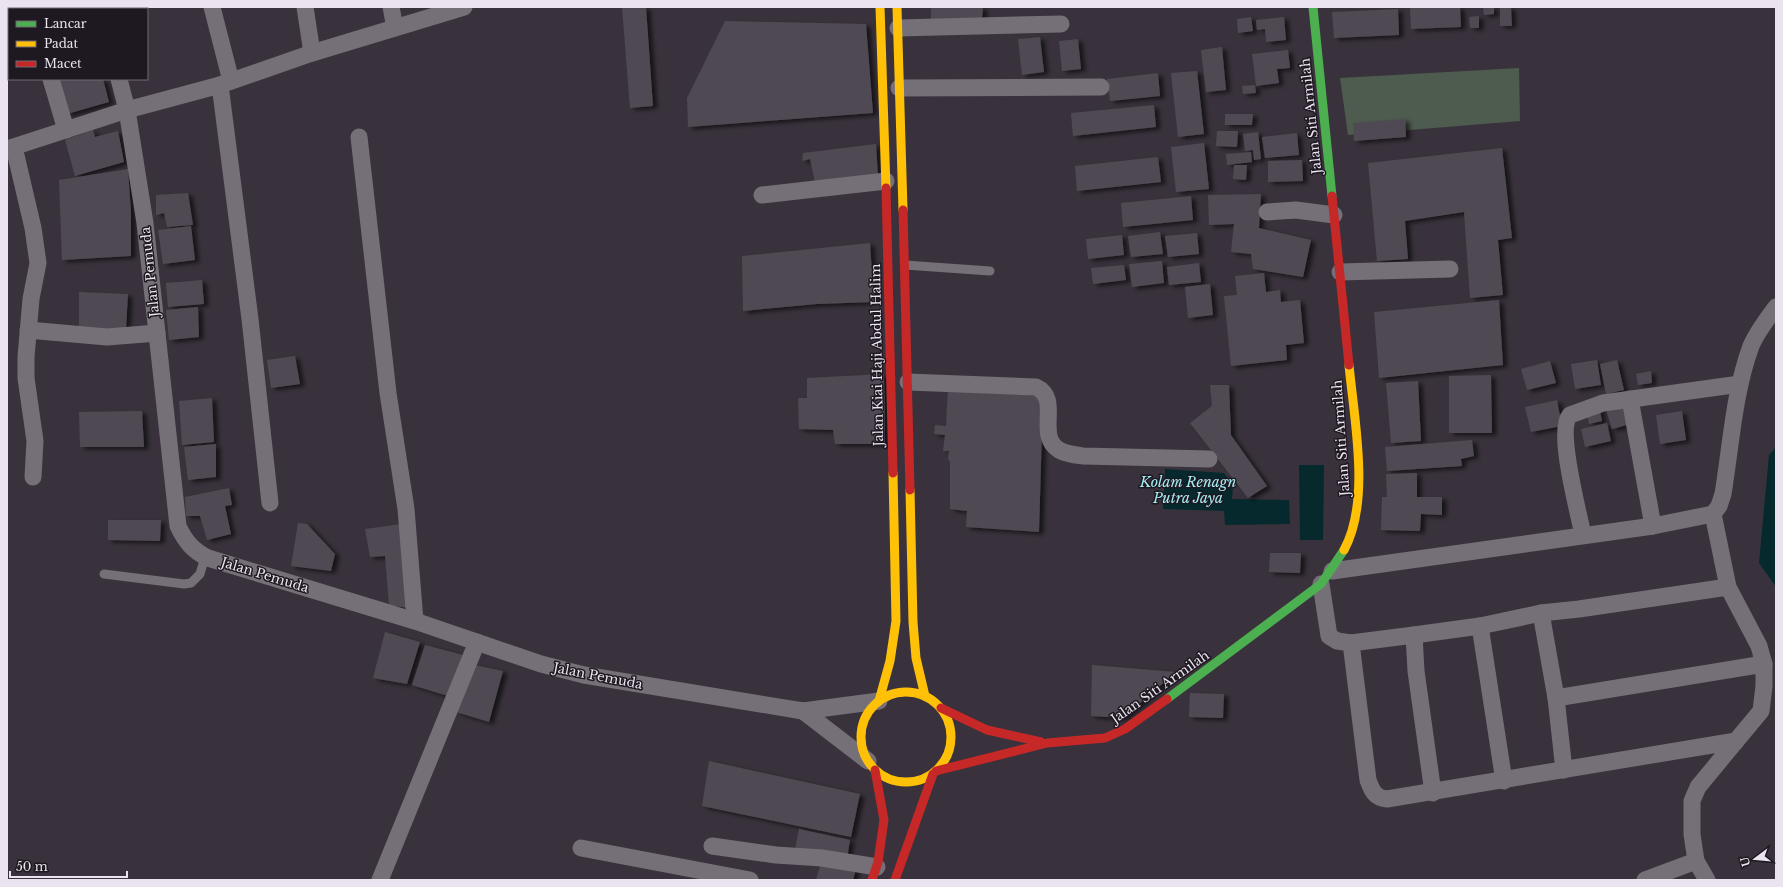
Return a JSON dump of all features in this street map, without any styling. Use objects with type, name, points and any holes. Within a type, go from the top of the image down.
[{"type":"main road","name":"Jalan Kiai Haji Abdul Halim","points":[[879,701],[890,661],[896,621],[886,181],[880,7]]},
{"type":"main road","points":[[897,7],[905,264],[913,622],[916,658],[925,696]]},
{"type":"main road","name":"Jalan Siti Armilah","points":[[1047,743],[1104,738],[1124,730],[1211,667],[1326,577],[1350,541],[1358,506],[1358,460],[1313,7]]},
{"type":"main road","points":[[874,873],[884,820],[871,766],[861,740],[865,718],[879,701],[887,696],[900,692],[913,692],[925,696],[941,708],[987,730],[1047,743]]},
{"type":"main road","points":[[895,880],[935,772],[947,757],[951,740],[949,723],[941,708]]},
{"type":"main road","points":[[871,766],[893,781],[914,782],[935,772],[1047,743]]},
{"type":"street","points":[[212,7],[225,83],[270,503]]},
{"type":"street","points":[[305,7],[312,53]]},
{"type":"street","points":[[391,7],[395,28]]},
{"type":"street","points":[[33,477],[35,441],[26,378],[26,357],[28,330],[38,263],[33,228],[11,148],[127,110],[225,83],[312,53],[464,7]]},
{"type":"street","points":[[898,28],[1061,24]]},
{"type":"street","points":[[51,80],[66,130]]},
{"type":"street","name":"Jalan Pemuda","points":[[119,80],[127,110],[145,223],[178,526],[190,546],[205,556],[415,621],[541,664],[584,675],[803,711]]},
{"type":"street","points":[[899,88],[1101,87]]},
{"type":"street","points":[[359,137],[388,393],[406,510],[415,621]]},
{"type":"street","points":[[762,195],[886,181]]},
{"type":"street","points":[[1266,212],[1296,210],[1334,215]]},
{"type":"street","points":[[1340,272],[1450,270]]},
{"type":"street","points":[[1728,587],[1587,608],[1541,613],[1480,626],[1351,643],[1337,641],[1329,636],[1326,577],[1426,559],[1653,526],[1713,514],[1719,506],[1723,494],[1740,384],[1752,345],[1767,319],[1776,307]]},
{"type":"street","points":[[28,330],[107,337],[157,333]]},
{"type":"street","points":[[908,382],[1036,387],[1046,395],[1049,403],[1048,434],[1058,449],[1068,454],[1083,456],[1209,459]]},
{"type":"street","points":[[1583,535],[1566,454],[1565,423],[1570,415],[1603,403],[1740,384]]},
{"type":"street","points":[[1630,400],[1653,526]]},
{"type":"street","points":[[1707,880],[1696,861],[1692,834],[1692,801],[1698,787],[1761,711],[1764,686],[1764,664],[1759,646],[1728,587],[1713,514]]},
{"type":"street","points":[[1541,613],[1556,698],[1564,770]]},
{"type":"street","points":[[1480,626],[1504,780]]},
{"type":"street","points":[[1414,635],[1416,671],[1432,792]]},
{"type":"street","points":[[380,880],[477,642]]},
{"type":"street","points":[[1351,643],[1368,780],[1372,791],[1376,795],[1387,799],[1736,741]]},
{"type":"street","points":[[1556,698],[1764,664]]},
{"type":"street","points":[[803,711],[879,701]]},
{"type":"street","points":[[803,711],[871,766]]},
{"type":"street","points":[[712,846],[776,855],[822,858],[874,873]]},
{"type":"street","points":[[581,848],[750,880]]},
{"type":"street","points":[[1645,880],[1696,861]]},
{"type":"lane","points":[[905,264],[990,271]]},
{"type":"lane","points":[[104,574],[184,584],[191,583],[200,574],[205,556]]},
{"type":"shaded area","points":[[1519,68],[1520,121],[1348,135],[1340,78]]},
{"type":"water","points":[[1776,447],[1776,587],[1759,563],[1769,455]]},
{"type":"water","points":[[1299,465],[1324,465],[1323,540],[1300,540]]},
{"type":"water","name":"Kolam Renagn Putra Jaya","points":[[1165,469],[1224,473],[1233,485],[1232,499],[1289,500],[1290,524],[1225,525],[1224,511],[1163,509]]},
{"type":"building","points":[[622,7],[646,7],[653,106],[630,108]]},
{"type":"building","points":[[931,7],[983,7],[982,20],[931,22]]},
{"type":"building","points":[[1410,7],[1460,7],[1461,27],[1411,29]]},
{"type":"building","points":[[1483,7],[1494,7],[1494,14],[1484,15]]},
{"type":"building","points":[[1500,7],[1511,7],[1512,26],[1500,26]]},
{"type":"building","points":[[1398,9],[1399,35],[1334,38],[1332,12]]},
{"type":"building","points":[[1479,16],[1479,28],[1470,28],[1469,17]]},
{"type":"building","points":[[1251,17],[1253,31],[1238,33],[1237,19]]},
{"type":"building","points":[[1284,17],[1286,40],[1266,42],[1265,29],[1257,30],[1256,20]]},
{"type":"building","points":[[725,21],[866,24],[873,113],[688,127],[687,98]]},
{"type":"building","points":[[1040,37],[1044,72],[1022,75],[1018,39]]},
{"type":"building","points":[[1078,39],[1081,69],[1062,71],[1059,41]]},
{"type":"building","points":[[1222,47],[1226,90],[1206,92],[1201,50]]},
{"type":"building","points":[[1288,50],[1290,68],[1277,69],[1279,83],[1256,86],[1252,54]]},
{"type":"building","points":[[1197,71],[1204,134],[1178,137],[1171,73]]},
{"type":"building","points":[[1158,73],[1160,96],[1110,101],[1107,79]]},
{"type":"building","points":[[58,80],[103,80],[109,102],[67,114]]},
{"type":"building","points":[[1255,85],[1256,93],[1243,94],[1242,86]]},
{"type":"building","points":[[1154,105],[1156,127],[1073,136],[1071,113]]},
{"type":"building","points":[[1225,114],[1253,114],[1252,125],[1225,125]]},
{"type":"building","points":[[1405,119],[1406,137],[1354,141],[1353,123]]},
{"type":"building","points":[[93,130],[95,137],[118,131],[124,162],[75,176],[65,140]]},
{"type":"building","points":[[1217,131],[1238,131],[1237,147],[1216,146]]},
{"type":"building","points":[[1258,132],[1261,159],[1254,160],[1253,150],[1245,151],[1243,134]]},
{"type":"building","points":[[1297,133],[1299,155],[1265,158],[1262,137]]},
{"type":"building","points":[[1204,143],[1209,189],[1176,192],[1171,147]]},
{"type":"building","points":[[876,144],[878,177],[815,182],[810,159],[802,161],[803,153]]},
{"type":"building","points":[[1502,148],[1512,238],[1498,240],[1503,295],[1470,298],[1464,212],[1405,221],[1408,259],[1377,261],[1368,163]]},
{"type":"building","points":[[1251,152],[1252,162],[1227,165],[1226,154]]},
{"type":"building","points":[[1158,157],[1161,182],[1077,191],[1075,166]]},
{"type":"building","points":[[1302,160],[1303,181],[1268,182],[1268,161]]},
{"type":"building","points":[[1234,165],[1247,165],[1246,180],[1233,179]]},
{"type":"building","points":[[128,169],[131,212],[131,256],[62,260],[59,180]]},
{"type":"building","points":[[188,193],[193,225],[167,227],[164,213],[156,215],[156,195]]},
{"type":"building","points":[[1261,194],[1259,228],[1311,240],[1303,277],[1253,269],[1251,254],[1231,252],[1234,224],[1209,225],[1208,195]]},
{"type":"building","points":[[1191,196],[1193,220],[1123,227],[1121,203]]},
{"type":"building","points":[[191,226],[195,260],[163,264],[158,230]]},
{"type":"building","points":[[1160,232],[1163,254],[1131,257],[1128,236]]},
{"type":"building","points":[[1197,233],[1199,254],[1168,257],[1165,236]]},
{"type":"building","points":[[1122,235],[1124,255],[1088,259],[1086,239]]},
{"type":"building","points":[[870,243],[874,302],[817,304],[743,311],[742,256]]},
{"type":"building","points":[[1162,261],[1164,283],[1132,287],[1129,264]]},
{"type":"building","points":[[1199,263],[1201,282],[1169,285],[1167,267]]},
{"type":"building","points":[[1124,265],[1126,280],[1093,284],[1091,268]]},
{"type":"building","points":[[1264,273],[1266,292],[1280,290],[1281,302],[1300,300],[1304,343],[1286,345],[1287,360],[1231,366],[1224,296],[1237,295],[1235,276]]},
{"type":"building","points":[[202,280],[204,304],[168,307],[166,283]]},
{"type":"building","points":[[1210,284],[1213,315],[1188,318],[1185,287]]},
{"type":"building","points":[[79,292],[128,294],[126,329],[79,329]]},
{"type":"building","points":[[1499,300],[1503,365],[1379,378],[1374,312]]},
{"type":"building","points":[[198,307],[199,337],[169,340],[166,310]]},
{"type":"building","points":[[295,356],[300,384],[271,388],[267,360]]},
{"type":"building","points":[[1597,360],[1601,385],[1575,389],[1571,364]]},
{"type":"building","points":[[1617,360],[1624,390],[1606,394],[1600,364]]},
{"type":"building","points":[[1550,361],[1556,383],[1527,390],[1521,369]]},
{"type":"building","points":[[1651,371],[1652,383],[1638,385],[1636,374]]},
{"type":"building","points":[[884,374],[885,444],[835,444],[833,430],[799,429],[798,398],[807,398],[807,378]]},
{"type":"building","points":[[1491,375],[1492,433],[1449,433],[1449,376]]},
{"type":"building","points":[[1418,381],[1421,441],[1391,443],[1386,383]]},
{"type":"building","points":[[1210,385],[1229,385],[1231,435],[1267,486],[1248,498],[1190,423],[1212,406]]},
{"type":"building","points":[[948,389],[1043,396],[1039,532],[966,527],[967,511],[950,509],[949,451],[943,451],[945,435],[934,434],[935,425],[946,426]]},
{"type":"building","points":[[212,398],[214,442],[182,445],[179,401]]},
{"type":"building","points":[[1557,400],[1562,426],[1531,432],[1525,407]]},
{"type":"building","points":[[1625,401],[1631,424],[1612,429],[1605,406]]},
{"type":"building","points":[[1599,406],[1602,421],[1589,424],[1586,409]]},
{"type":"building","points":[[142,411],[144,447],[80,447],[79,412]]},
{"type":"building","points":[[1682,411],[1686,440],[1660,444],[1656,415]]},
{"type":"building","points":[[1607,423],[1611,441],[1585,447],[1581,429]]},
{"type":"building","points":[[1472,440],[1474,456],[1461,459],[1462,466],[1387,471],[1385,447]]},
{"type":"building","points":[[216,444],[216,477],[188,480],[184,447]]},
{"type":"building","points":[[1417,473],[1417,497],[1442,497],[1442,515],[1421,514],[1420,531],[1381,530],[1382,497],[1387,497],[1386,474]]},
{"type":"building","points":[[229,488],[232,505],[225,506],[231,534],[207,540],[200,516],[186,516],[185,497]]},
{"type":"building","points":[[108,520],[161,520],[160,541],[108,540]]},
{"type":"building","points":[[298,523],[307,524],[335,554],[331,571],[291,566]]},
{"type":"building","points":[[401,524],[408,608],[389,605],[385,556],[370,557],[365,529]]},
{"type":"building","points":[[1270,553],[1301,553],[1300,573],[1269,572]]},
{"type":"building","points":[[385,632],[420,642],[407,684],[373,678]]},
{"type":"building","points":[[425,645],[463,655],[448,696],[412,685]]},
{"type":"building","points":[[474,665],[503,671],[489,722],[456,712]]},
{"type":"building","points":[[1092,665],[1176,672],[1123,718],[1091,716]]},
{"type":"building","points":[[1190,693],[1224,694],[1223,718],[1189,717]]},
{"type":"building","points":[[709,761],[860,794],[851,837],[702,806]]},
{"type":"building","points":[[799,829],[850,840],[847,859],[795,850]]},
{"type":"building","points":[[821,862],[856,869],[853,880],[816,880]]},
{"type":"traffic: fast","points":[[1313,7],[1332,196]]},
{"type":"traffic: fast","points":[[1167,699],[1321,584],[1344,550]]},
{"type":"traffic: slow","points":[[880,7],[886,188]]},
{"type":"traffic: slow","points":[[897,7],[903,210]]},
{"type":"traffic: slow","points":[[1344,550],[1352,530],[1357,508],[1359,484],[1357,434],[1349,365]]},
{"type":"traffic: slow","points":[[879,701],[890,661],[896,621],[893,473]]},
{"type":"traffic: slow","points":[[910,490],[913,622],[916,658],[925,696]]},
{"type":"traffic: slow","points":[[906,692],[923,696],[938,705],[947,720],[951,737],[947,754],[938,769],[923,778],[906,782],[889,778],[874,769],[865,754],[861,737],[865,720],[874,705],[889,696],[906,692]]},
{"type":"traffic: jam","points":[[886,188],[893,473]]},
{"type":"traffic: jam","points":[[1332,196],[1349,365]]},
{"type":"traffic: jam","points":[[903,210],[910,490]]},
{"type":"traffic: jam","points":[[936,771],[1047,743],[1105,738],[1125,729],[1167,699]]},
{"type":"traffic: jam","points":[[941,708],[987,730],[1041,742]]},
{"type":"traffic: jam","points":[[872,880],[878,862],[884,820],[875,770]]},
{"type":"traffic: jam","points":[[895,880],[933,774]]}]
